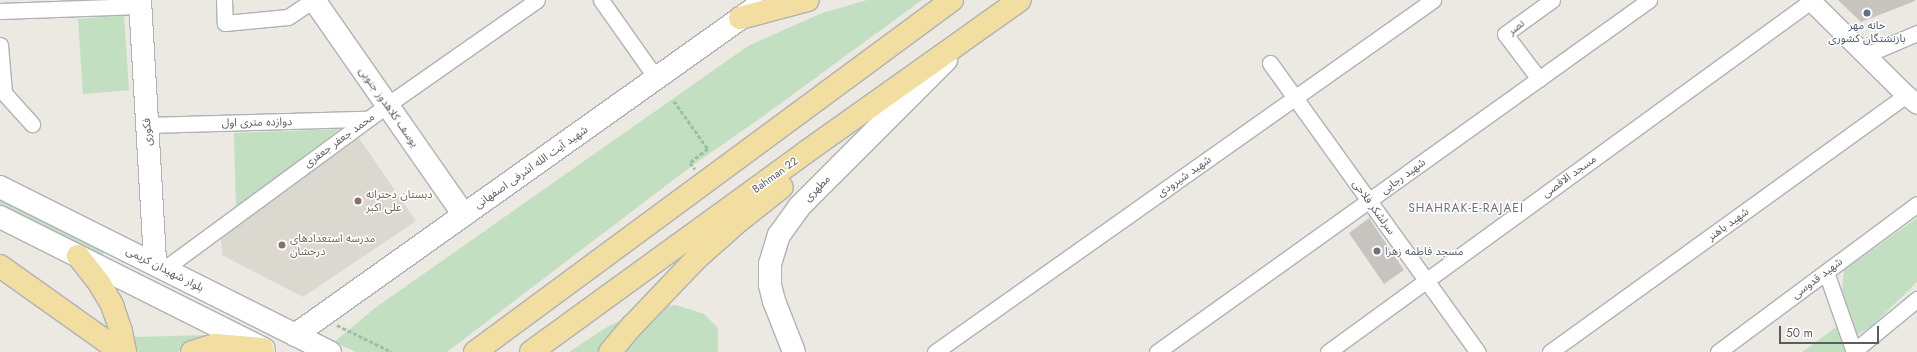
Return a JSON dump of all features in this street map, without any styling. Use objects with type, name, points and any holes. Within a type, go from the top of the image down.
[{"type":"highway","points":[[740,18],[808,0]]},
{"type":"highway","points":[[475,352],[952,0]]},
{"type":"highway","points":[[610,352],[633,325],[696,259],[740,220],[1021,0]]},
{"type":"highway","name":"Bahman 22","points":[[532,352],[800,157],[1021,0]]},
{"type":"highway","points":[[78,256],[99,283],[112,305],[121,331],[125,352]]},
{"type":"highway","points":[[0,266],[121,352]]},
{"type":"highway","points":[[192,352],[215,345],[266,350]]},
{"type":"main road","name":"یوسف کلاهدوز جنوبی","points":[[314,0],[464,215]]},
{"type":"main road","name":"شهید آیت الله اشرفی اصفهانی","points":[[295,335],[766,0]]},
{"type":"main road","name":"فکوری","points":[[140,3],[147,125],[160,266]]},
{"type":"main road","name":"مطهری","points":[[794,352],[774,301],[770,285],[770,264],[779,235],[798,207],[948,58]]},
{"type":"main road","name":"بلوار شهیدان کریمی","points":[[0,187],[330,352]]},
{"type":"main road","points":[[0,218],[266,350]]},
{"type":"main road","points":[[119,246],[123,253],[168,275],[173,285],[170,290],[165,293],[149,292]]},
{"type":"street","points":[[224,0],[225,23],[288,17],[314,0]]},
{"type":"street","name":"محمد جعفر جعفری","points":[[160,266],[537,0]]},
{"type":"street","points":[[601,0],[656,78]]},
{"type":"street","name":"شهید شیرودی","points":[[935,352],[1434,0]]},
{"type":"street","name":"نصر","points":[[1539,79],[1505,34],[1552,0]]},
{"type":"street","name":"شهید رجایی","points":[[1157,352],[1649,0]]},
{"type":"street","points":[[1810,0],[1912,99]]},
{"type":"street","name":"مسجد الاقصی","points":[[1328,352],[1810,0]]},
{"type":"street","points":[[0,11],[140,3]]},
{"type":"street","points":[[1866,55],[1917,33]]},
{"type":"street","points":[[0,45],[4,93],[32,124]]},
{"type":"street","name":"سرلشکر فلاحی","points":[[1270,63],[1478,352]]},
{"type":"street","name":"شهید باهنر","points":[[1550,352],[1912,99]]},
{"type":"street","name":"دوازده متری اول","points":[[147,125],[367,119]]},
{"type":"street","name":"شهید قدوسی","points":[[1718,352],[1917,204]]},
{"type":"street","points":[[1826,272],[1854,352],[1917,299]]},
{"type":"path","points":[[674,101],[708,149],[690,163]]},
{"type":"path","points":[[320,317],[392,352]]},
{"type":"shaded area","points":[[359,138],[416,221],[303,297],[222,255],[221,236]]},
{"type":"green space","points":[[867,0],[922,0],[755,122],[693,165],[447,352],[356,352],[334,342],[375,308],[748,46],[822,13]]},
{"type":"green space","points":[[124,15],[129,90],[83,94],[78,19]]},
{"type":"green space","points":[[340,129],[236,208],[234,133]]},
{"type":"green space","points":[[0,196],[106,248],[100,261],[0,207]]},
{"type":"green space","points":[[1917,218],[1917,282],[1871,327],[1844,342],[1847,352],[1802,352],[1839,325],[1844,270]]},
{"type":"green space","points":[[676,305],[704,314],[718,328],[718,352],[569,352],[607,327],[648,308]]},
{"type":"green space","points":[[209,335],[185,346],[178,352],[132,352],[132,337]]},
{"type":"building","name":"خانه مهر بازنشتگان کشوری","points":[[1838,0],[1915,0],[1915,1],[1861,22]]},
{"type":"building","name":"مسجد فاطمه زهرا","points":[[1369,218],[1404,270],[1384,284],[1349,233]]},
{"type":"place","name":"خانه مهر بازنشتگان کشوری","points":[[1867,13]]},
{"type":"place","name":"دبستان دخترانه علی اکبر","points":[[358,201]]},
{"type":"place","name":"مدرسه استعدادهای درخشان","points":[[282,245]]},
{"type":"place","name":"مسجد فاطمه زهرا","points":[[1377,251]]},
{"type":"district","name":"SHAHRAK-E-RAJAEI","points":[[1466,209]]}]
